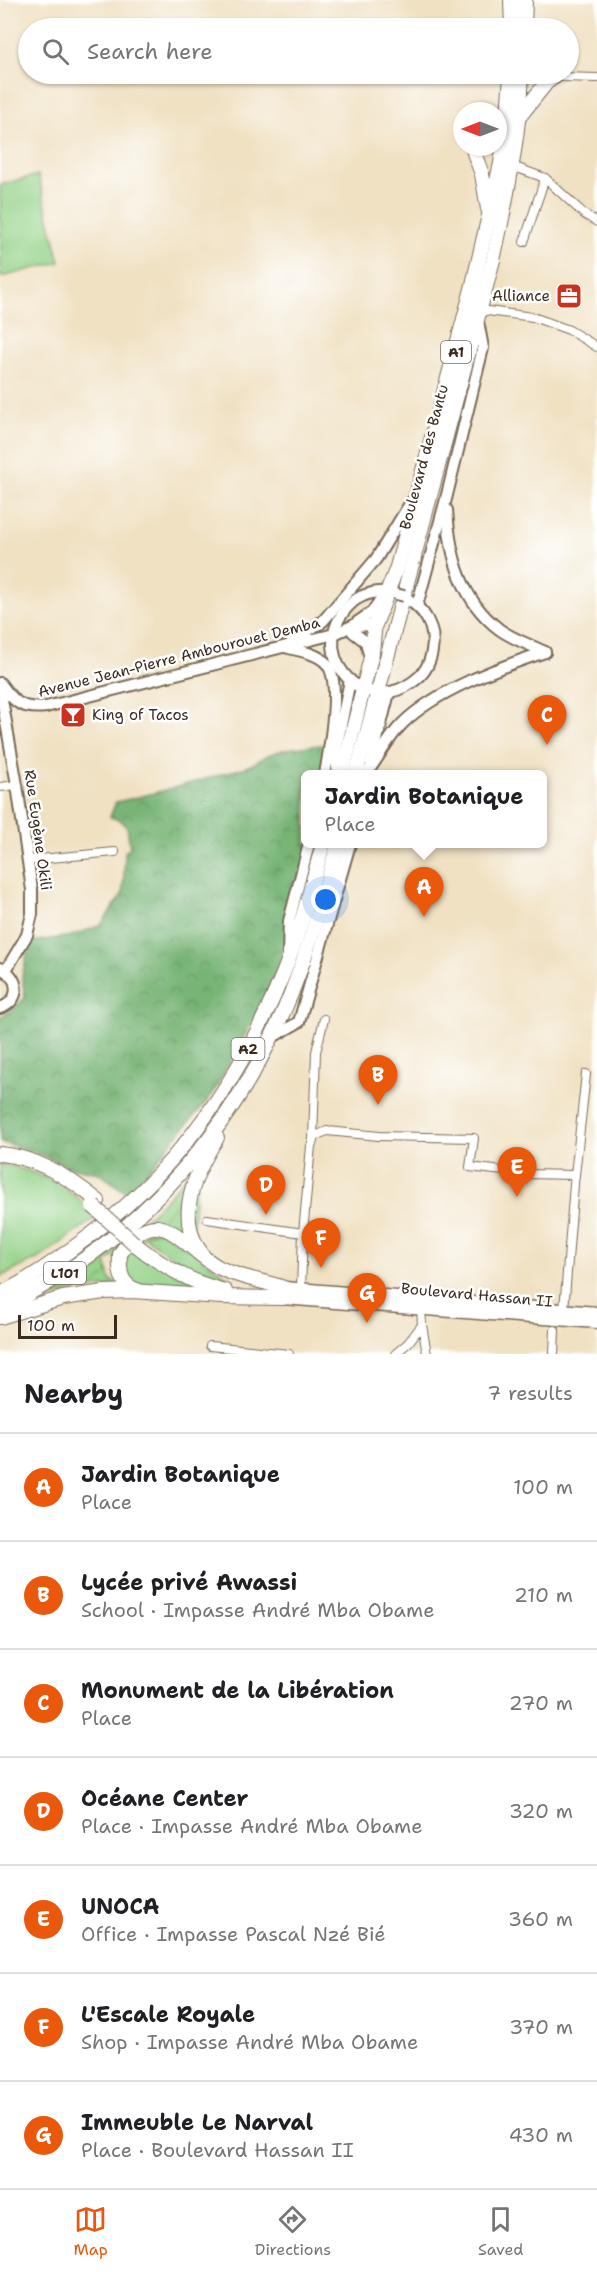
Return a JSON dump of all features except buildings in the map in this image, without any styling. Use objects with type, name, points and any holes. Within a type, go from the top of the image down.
[{"type":"highway","points":[[511,0],[512,18]]},
{"type":"highway","points":[[524,18],[525,0]]},
{"type":"highway","name":"Boulevard des Bantu","points":[[342,770],[377,692],[370,661],[397,598],[397,567],[425,491],[479,315],[507,200],[512,166],[511,84]]},
{"type":"highway","name":"Boulevard des Bantu","points":[[364,770],[364,746],[397,598],[425,491],[520,84]]},
{"type":"highway","points":[[507,122],[545,84]]},
{"type":"highway","points":[[475,156],[482,174],[490,215]]},
{"type":"highway","points":[[377,692],[387,642],[382,630],[399,602],[425,509],[425,491]]},
{"type":"highway","name":"A2","points":[[76,1246],[112,1219],[171,1160],[212,1109],[250,1046],[287,963],[309,897],[322,848]]},
{"type":"highway","name":"A2","points":[[124,1230],[171,1182],[208,1138],[241,1091],[268,1044],[307,951],[337,848]]},
{"type":"highway","points":[[208,1260],[200,1251],[190,1229],[189,1204],[193,1184],[208,1152],[248,1090],[261,1065],[268,1044]]},
{"type":"highway","points":[[0,1148],[65,1177],[138,1241],[168,1259],[208,1278],[283,1293]]},
{"type":"highway","points":[[0,1154],[27,1160]]},
{"type":"highway","points":[[0,1161],[21,1166],[51,1178],[96,1203]]},
{"type":"highway","points":[[142,1291],[128,1287],[124,1282],[120,1257],[124,1249],[145,1230],[156,1227],[169,1229],[208,1260],[235,1275],[283,1293]]},
{"type":"highway","name":"L101","points":[[0,1308],[28,1295],[72,1268],[124,1230]]},
{"type":"highway","points":[[0,1283],[20,1276],[62,1251],[76,1246]]},
{"type":"highway","points":[[0,1294],[40,1271],[76,1246]]},
{"type":"highway","points":[[0,1317],[78,1294],[142,1291],[221,1297],[283,1293]]},
{"type":"main road","points":[[417,606],[483,348],[479,315]]},
{"type":"main road","points":[[284,647],[323,621],[376,559],[425,491]]},
{"type":"main road","points":[[366,770],[401,724],[440,696],[500,667],[545,652],[500,630],[477,606],[456,570],[448,532],[446,499]]},
{"type":"main road","points":[[370,661],[366,642],[353,629],[376,608],[397,567]]},
{"type":"main road","points":[[326,770],[336,689],[328,664],[332,634],[344,610],[357,598],[372,593],[397,598],[417,606],[427,618],[432,634],[433,650],[428,666],[418,679],[405,688],[377,692],[350,680],[343,674],[335,659],[332,642],[332,634],[329,614]]},
{"type":"main road","name":"Avenue Jean-Pierre Ambourouet Demba","points":[[0,683],[13,701],[25,707],[40,708],[353,629],[382,630]]},
{"type":"main road","points":[[284,647],[315,656],[328,664]]},
{"type":"main road","points":[[339,770],[335,755],[350,680]]},
{"type":"main road","name":"Rue Eugène Okili","points":[[0,688],[32,890],[30,924],[22,945],[3,969]]},
{"type":"main road","points":[[364,770],[377,692]]},
{"type":"main road","points":[[7,721],[15,712],[25,707]]},
{"type":"main road","points":[[287,963],[289,921],[308,848]]},
{"type":"main road","points":[[268,1044],[299,1022],[349,848]]},
{"type":"main road","points":[[0,1008],[10,1003],[16,992],[15,980],[3,969]]},
{"type":"main road","name":"Boulevard Hassan II","points":[[283,1293],[301,1289],[564,1315],[597,1322]]},
{"type":"main road","name":"Boulevard Hassan II","points":[[283,1293],[547,1318],[597,1313]]},
{"type":"main road","points":[[547,1318],[555,1330],[564,1315]]},
{"type":"street","points":[[579,77],[597,78]]},
{"type":"street","points":[[512,166],[545,178],[584,214],[597,222]]},
{"type":"street","points":[[524,242],[545,178]]},
{"type":"street","points":[[479,315],[533,317],[570,330],[597,347]]},
{"type":"street","points":[[0,787],[17,785]]},
{"type":"street","points":[[29,860],[114,852]]},
{"type":"street","points":[[301,1289],[316,1052],[324,1019]]},
{"type":"street","points":[[564,1315],[575,1173],[586,1074]]},
{"type":"street","points":[[312,1140],[319,1133],[327,1131],[388,1137],[474,1138],[470,1167],[527,1174],[575,1173]]},
{"type":"street","points":[[207,1219],[303,1233]]},
{"type":"street","points":[[421,1307],[427,1354]]},
{"type":"street","points":[[395,1354],[408,1343],[422,1325]]},
{"type":"street","points":[[554,1354],[555,1330]]},
{"type":"street","points":[[210,1346],[289,1354]]},
{"type":"green space","points":[[38,175],[60,262],[1,277],[0,185]]},
{"type":"green space","points":[[342,745],[335,770],[301,770],[301,848],[314,848],[286,946],[269,989],[211,1096],[128,1194],[99,1173],[70,1167],[30,1150],[0,1142],[0,1017],[11,1011],[25,998],[22,976],[30,942],[72,936],[101,925],[123,893],[125,852],[130,848],[127,827],[120,820],[110,817],[116,802],[246,767],[268,755],[296,748]]},
{"type":"green space","points":[[199,1159],[191,1244],[163,1224],[106,1261],[110,1280],[121,1286],[81,1289],[11,1310],[66,1279],[114,1246],[159,1207]]},
{"type":"green space","points":[[0,1164],[27,1171],[54,1182],[98,1216],[41,1257],[0,1277]]},
{"type":"green space","points":[[161,1230],[230,1278],[206,1273],[184,1263],[143,1235]]},
{"type":"green space","points":[[130,1245],[217,1293],[137,1287],[122,1269]]},
{"type":"place","name":"Alliance","points":[[569,296]]},
{"type":"place","name":"King of Tacos","points":[[73,715]]},
{"type":"place","name":"Monument de la Libération","points":[[547,745]]},
{"type":"place","name":"Jardin Botanique","points":[[424,917]]},
{"type":"place","name":"Lycée privé Awassi","points":[[378,1105]]},
{"type":"place","name":"UNOCA","points":[[517,1197]]},
{"type":"place","name":"Océane Center","points":[[266,1215]]},
{"type":"place","name":"L'Escale Royale","points":[[321,1268]]},
{"type":"place","name":"Immeuble Le Narval","points":[[367,1323]]}]
